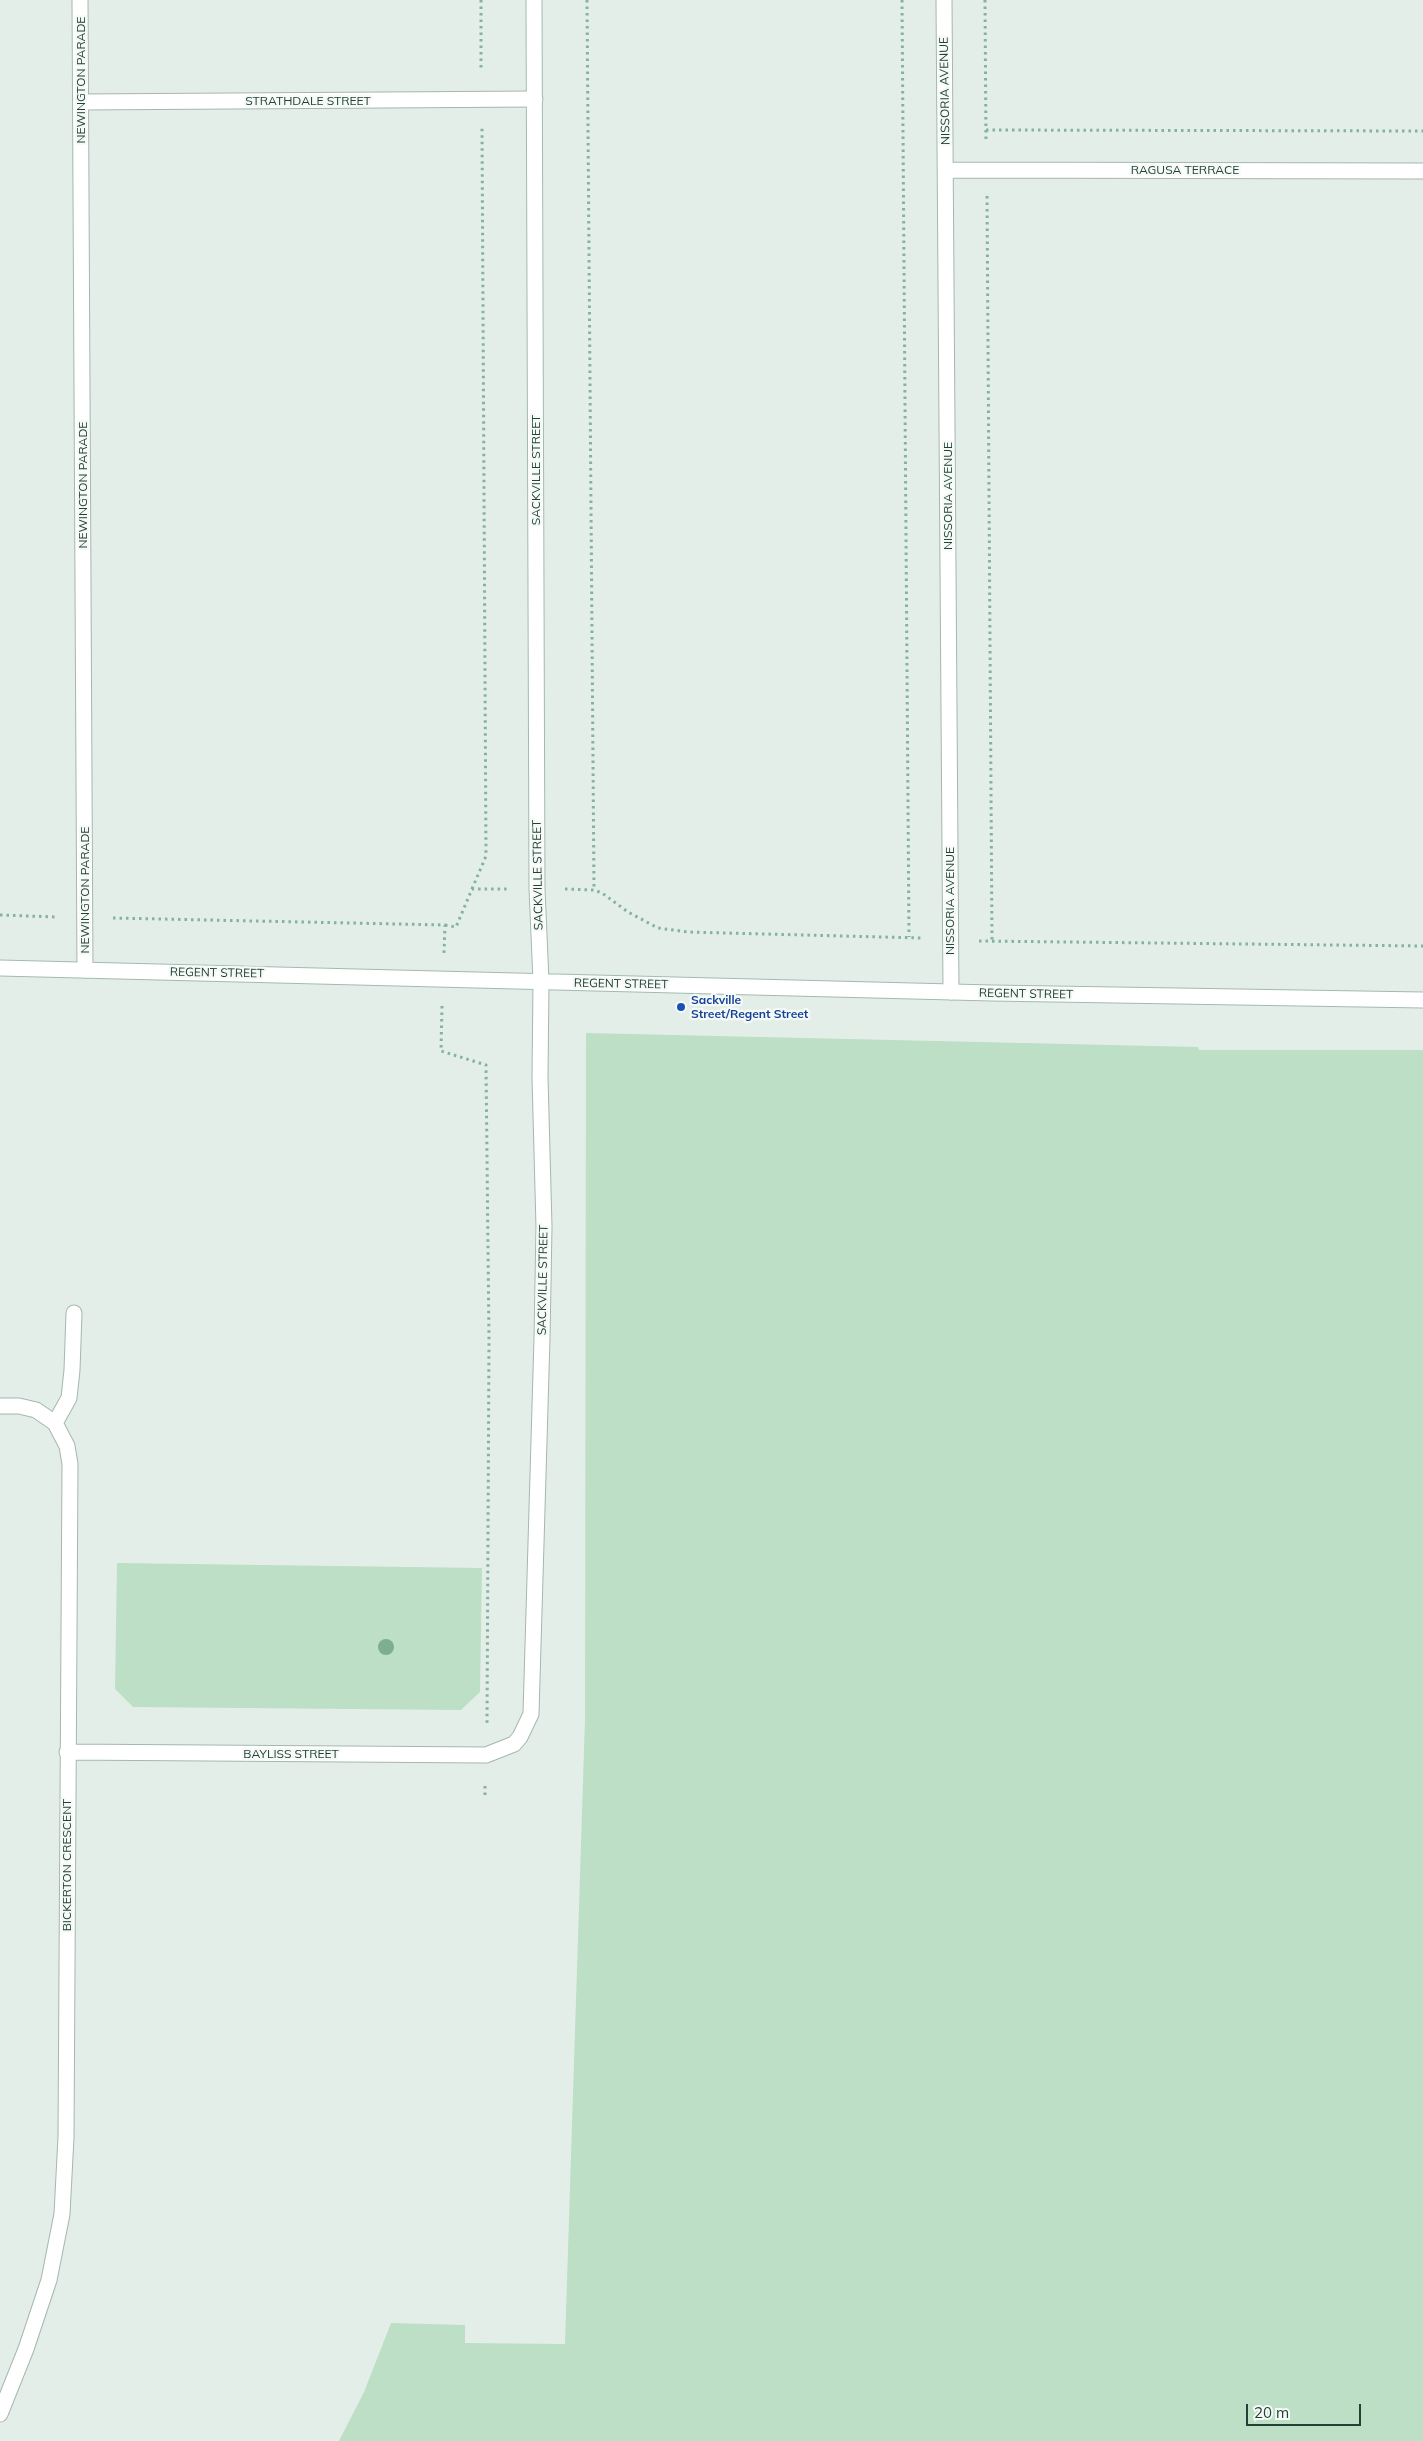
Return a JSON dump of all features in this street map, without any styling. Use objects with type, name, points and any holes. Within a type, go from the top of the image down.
[{"type":"street","name":"NEWINGTON PARADE","points":[[80,0],[85,970]]},
{"type":"street","name":"SACKVILLE STREET","points":[[514,1744],[527,1726],[531,1714],[543,1310],[541,981],[536,889],[534,0]]},
{"type":"street","name":"NISSORIA AVENUE","points":[[944,0],[951,992]]},
{"type":"street","name":"STRATHDALE STREET","points":[[81,102],[535,99]]},
{"type":"street","name":"RAGUSA TERRACE","points":[[946,170],[1423,171]]},
{"type":"street","name":"REGENT STREET","points":[[0,968],[951,992],[1423,1000]]},
{"type":"street","points":[[0,1406],[19,1406],[36,1410],[55,1423],[69,1398],[74,1313]]},
{"type":"street","name":"BICKERTON CRESCENT","points":[[0,2414],[26,2350],[49,2280],[62,2214],[66,2137],[70,1464],[67,1446],[55,1423]]},
{"type":"street","name":"BAYLISS STREET","points":[[67,1752],[486,1755],[514,1744]]},
{"type":"path","points":[[481,0],[481,58]]},
{"type":"path","points":[[587,0],[594,890]]},
{"type":"path","points":[[902,0],[909,937]]},
{"type":"path","points":[[985,0],[992,941]]},
{"type":"path","points":[[986,130],[1423,131]]},
{"type":"path","points":[[0,915],[445,925],[456,927],[486,856],[482,140]]},
{"type":"path","points":[[472,889],[536,889]]},
{"type":"path","points":[[445,925],[440,1051],[486,1065],[489,1330],[488,1713]]},
{"type":"green space","points":[[586,1033],[1198,1047],[1199,1050],[1423,1050],[1423,2441],[339,2441],[364,2392],[391,2323],[465,2325],[465,2343],[565,2344],[585,1719]]},
{"type":"green space","points":[[117,1563],[482,1568],[480,1692],[461,1710],[133,1707],[115,1689]]},
{"type":"place","name":"Sackville Street/Regent Street","points":[[681,1007]]}]
